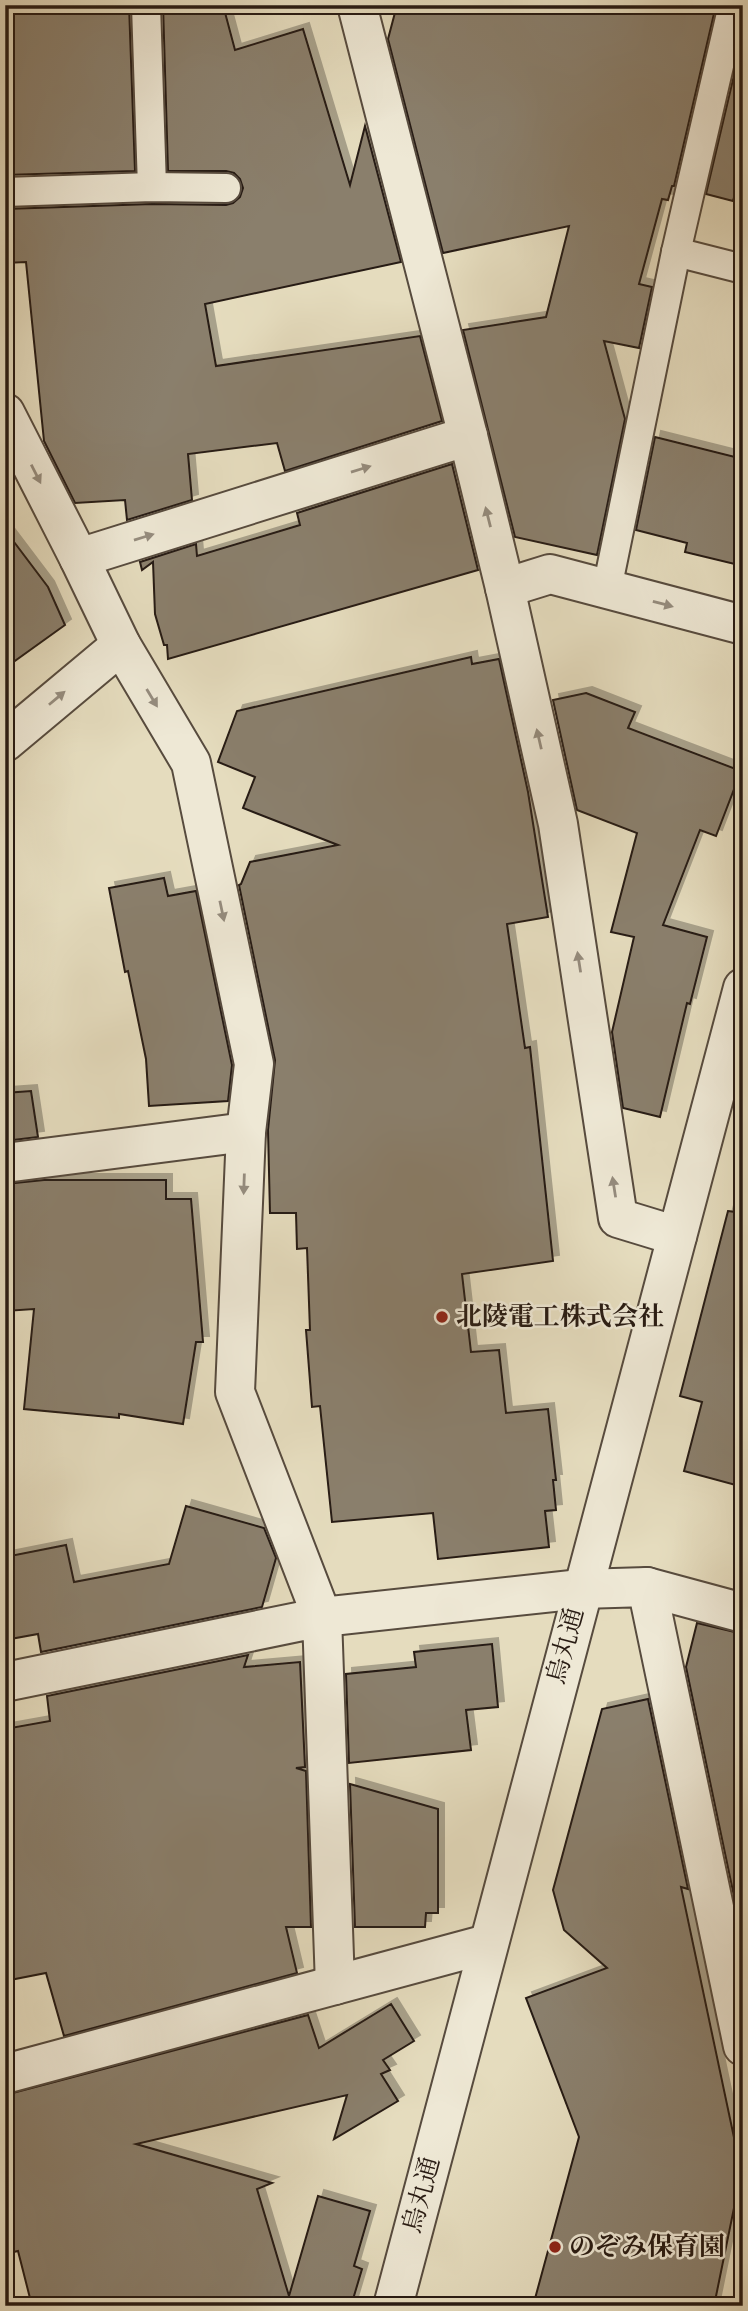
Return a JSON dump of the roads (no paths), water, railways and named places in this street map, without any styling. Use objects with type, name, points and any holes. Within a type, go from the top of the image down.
[{"type":"street","points":[[357,5],[468,436],[558,824],[618,1218],[677,1236]]},
{"type":"street","points":[[5,413],[121,645],[191,764],[254,1064],[246,1132],[235,1392],[322,1617],[334,1985]]},
{"type":"street","points":[[79,558],[468,436]]},
{"type":"street","points":[[505,588],[550,574],[743,625]]},
{"type":"street","points":[[5,742],[121,645]]},
{"type":"street","name":"烏丸通","points":[[393,2306],[581,1589],[743,988]]},
{"type":"street","points":[[5,1163],[246,1132]]},
{"type":"street","points":[[5,1682],[322,1617],[581,1589],[647,1587],[743,1613]]},
{"type":"street","points":[[647,1587],[743,2046]]},
{"type":"street","points":[[5,2074],[487,1944]]},
{"type":"lane","points":[[146,5],[152,187]]},
{"type":"lane","points":[[607,589],[676,252],[733,5]]},
{"type":"lane","points":[[5,192],[152,187],[226,188]]},
{"type":"lane","points":[[676,252],[743,269]]},
{"type":"place","name":"北陵電工株式会社","points":[[442,1317]]},
{"type":"place","name":"のぞみ保育園","points":[[555,2247]]}]
